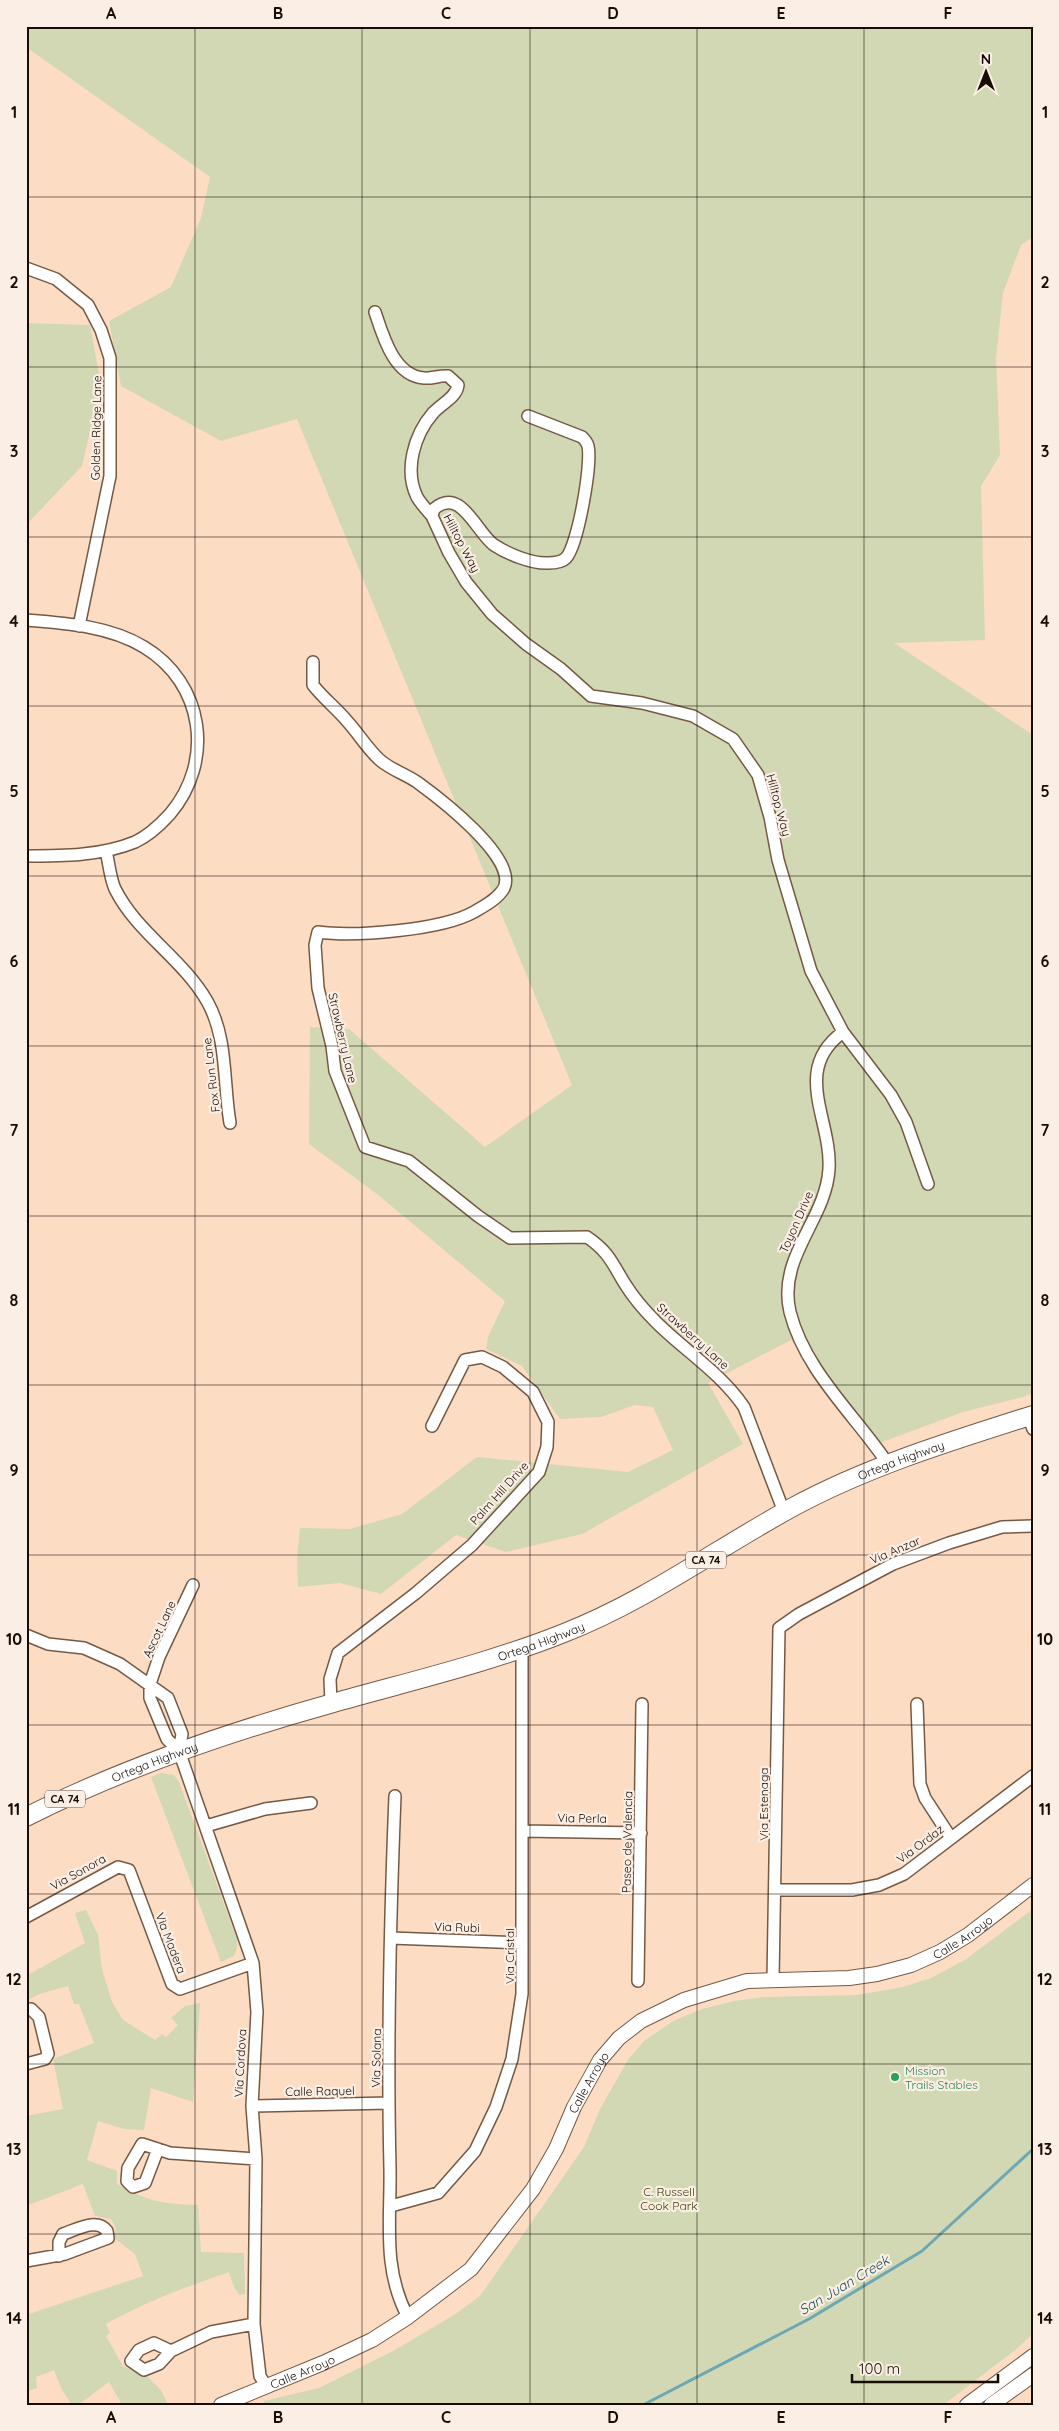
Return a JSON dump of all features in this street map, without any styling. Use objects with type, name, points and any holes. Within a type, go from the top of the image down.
[{"type":"main road","name":"Ortega Highway","points":[[26,1817],[180,1751],[331,1703],[458,1670],[522,1649],[632,1603],[784,1512],[888,1464],[1031,1420]]},
{"type":"street","name":"Golden Ridge Lane","points":[[26,268],[56,279],[88,305],[101,330],[110,358],[110,476],[79,626]]},
{"type":"street","name":"Hilltop Way","points":[[375,312],[392,355],[401,367],[414,376],[424,378],[448,376],[458,385],[457,392],[432,414],[415,442],[410,470],[412,483],[418,497],[432,516],[449,553],[466,582],[492,614],[526,644],[561,669],[591,696],[642,703],[693,716],[733,739],[758,775],[770,817],[778,860],[811,971],[843,1032],[891,1094],[906,1122],[928,1184]]},
{"type":"street","name":"Hilltop Way","points":[[432,516],[434,509],[440,504],[454,503],[466,511],[494,545],[534,562],[549,563],[565,559],[572,548],[578,528],[588,462],[588,447],[582,437],[528,416]]},
{"type":"street","points":[[26,620],[79,626],[103,631],[143,646],[169,667],[186,689],[197,729],[198,749],[194,772],[182,800],[159,826],[136,841],[106,851],[26,856]]},
{"type":"street","name":"Strawberry Lane","points":[[314,662],[313,685],[375,755],[416,782],[484,839],[495,851],[505,875],[503,889],[499,894],[472,913],[454,920],[386,932],[338,934],[318,932],[315,945],[318,988],[332,1046],[335,1071],[365,1147],[409,1162],[478,1216],[510,1238],[587,1237],[597,1244],[613,1260],[625,1284],[656,1323],[713,1371],[735,1393],[744,1406],[784,1512]]},
{"type":"street","name":"Fox Run Lane","points":[[106,851],[115,888],[144,931],[180,964],[206,1000],[221,1036],[226,1101],[230,1123]]},
{"type":"street","name":"Toyon Drive","points":[[843,1032],[830,1041],[820,1061],[816,1097],[825,1133],[829,1168],[821,1204],[795,1254],[789,1288],[790,1310],[796,1330],[814,1364],[888,1464]]},
{"type":"street","name":"Palm Hill Drive","points":[[331,1703],[330,1679],[338,1653],[416,1593],[472,1545],[539,1472],[545,1456],[548,1422],[533,1392],[503,1367],[482,1356],[465,1360],[432,1426]]},
{"type":"street","name":"Via Anzar","points":[[779,1628],[799,1614],[893,1564],[949,1543],[1002,1527],[1033,1526]]},
{"type":"street","name":"Ascot Lane","points":[[150,1684],[159,1657],[193,1585]]},
{"type":"street","name":"Via Estenaga","points":[[773,1979],[779,1628]]},
{"type":"street","points":[[26,1635],[48,1644],[84,1648],[120,1664],[150,1684],[168,1698],[182,1734],[180,1751]]},
{"type":"street","name":"Via Cristal","points":[[391,2206],[438,2193],[475,2151],[496,2107],[512,2060],[522,1994],[522,1649]]},
{"type":"street","points":[[150,1684],[150,1698],[167,1739],[180,1751]]},
{"type":"street","name":"Paseo de Valencia","points":[[638,1981],[642,1704]]},
{"type":"street","points":[[917,1704],[920,1784],[925,1798],[951,1838]]},
{"type":"street","name":"Via Cordova","points":[[180,1751],[253,1963],[257,2012],[252,2106],[256,2159],[254,2324],[260,2376],[266,2386]]},
{"type":"street","name":"Via Ordaz","points":[[776,1890],[852,1890],[879,1885],[904,1874],[1033,1776]]},
{"type":"street","name":"Via Solana","points":[[394,1796],[389,2104],[391,2206],[389,2258],[393,2283],[408,2317]]},
{"type":"street","points":[[206,1826],[265,1809],[311,1803]]},
{"type":"street","name":"Via Perla","points":[[522,1831],[641,1833]]},
{"type":"street","name":"Via Madera","points":[[118,1867],[128,1870],[172,1984],[180,1989],[253,1963]]},
{"type":"street","name":"Via Sonora","points":[[26,1917],[118,1867]]},
{"type":"street","name":"Calle Arroyo","points":[[221,2405],[372,2340],[408,2317],[471,2269],[502,2232],[533,2189],[556,2149],[574,2107],[600,2060],[619,2038],[641,2021],[684,2000],[747,1981],[850,1978],[877,1974],[911,1965],[940,1952],[968,1935],[1033,1885]]},
{"type":"street","name":"Via Rubi","points":[[391,1938],[522,1943]]},
{"type":"street","points":[[26,2010],[31,2009],[39,2017],[48,2054],[45,2059],[28,2061]]},
{"type":"street","name":"Calle Raquel","points":[[252,2106],[389,2104]]},
{"type":"street","points":[[158,2149],[170,2153],[203,2157],[256,2159]]},
{"type":"street","points":[[26,2261],[59,2256]]},
{"type":"street","points":[[171,2351],[212,2332],[254,2324]]},
{"type":"street","points":[[966,2405],[1033,2356]]},
{"type":"street","points":[[991,2405],[1033,2375]]},
{"type":"green space","points":[[26,26],[1033,26],[1033,237],[1021,245],[1003,293],[996,358],[1000,455],[981,486],[985,640],[894,643],[1033,735],[1033,1393],[963,1412],[877,1444],[791,1340],[708,1383],[743,1444],[582,1534],[506,1552],[456,1535],[381,1594],[340,1583],[298,1587],[297,1559],[300,1528],[350,1529],[402,1514],[477,1457],[628,1472],[673,1450],[653,1407],[635,1405],[601,1417],[560,1419],[522,1366],[486,1349],[488,1337],[505,1301],[377,1194],[309,1144],[310,1027],[349,1029],[485,1147],[572,1085],[297,419],[221,441],[121,386],[109,321],[171,287],[201,218],[210,177],[26,47]]},
{"type":"green space","points":[[26,323],[90,325],[101,385],[82,466],[26,525]]},
{"type":"green space","points":[[161,1773],[174,1775],[179,1782],[237,1939],[237,1948],[234,1956],[221,1962],[151,1777]]},
{"type":"green space","name":"C. Russell Cook Park","points":[[1033,1909],[1033,2334],[1014,2351],[943,2405],[263,2405],[264,2401],[319,2388],[395,2350],[454,2315],[480,2296],[584,2147],[600,2109],[628,2060],[644,2041],[673,2021],[702,2009],[734,2001],[764,1997],[857,1995],[903,1987],[931,1978],[965,1960]]},
{"type":"green space","points":[[86,1910],[98,1935],[102,1969],[112,2002],[123,2020],[155,2040],[162,2034],[166,2037],[178,2025],[171,2018],[185,2006],[200,2003],[193,2102],[151,2088],[144,2130],[124,2129],[98,2121],[87,2160],[117,2171],[117,2184],[138,2195],[165,2203],[198,2205],[201,2252],[244,2253],[245,2294],[239,2295],[229,2272],[181,2289],[106,2324],[110,2333],[106,2336],[123,2366],[147,2376],[161,2390],[168,2405],[122,2405],[109,2382],[82,2402],[72,2405],[61,2388],[54,2370],[36,2377],[37,2388],[26,2392],[26,2315],[143,2276],[135,2254],[114,2238],[116,2228],[111,2219],[95,2216],[83,2184],[26,2206],[26,2116],[63,2109],[53,2059],[94,2043],[79,2004],[74,2004],[68,1986],[41,1994],[26,2001],[26,1976],[85,1943],[75,1913]]},
{"type":"waterway","name":"San Juan Creek","points":[[643,2405],[809,2319],[922,2251],[1033,2149]]},
{"type":"place","name":"Mission Trails Stables","points":[[895,2077]]}]
